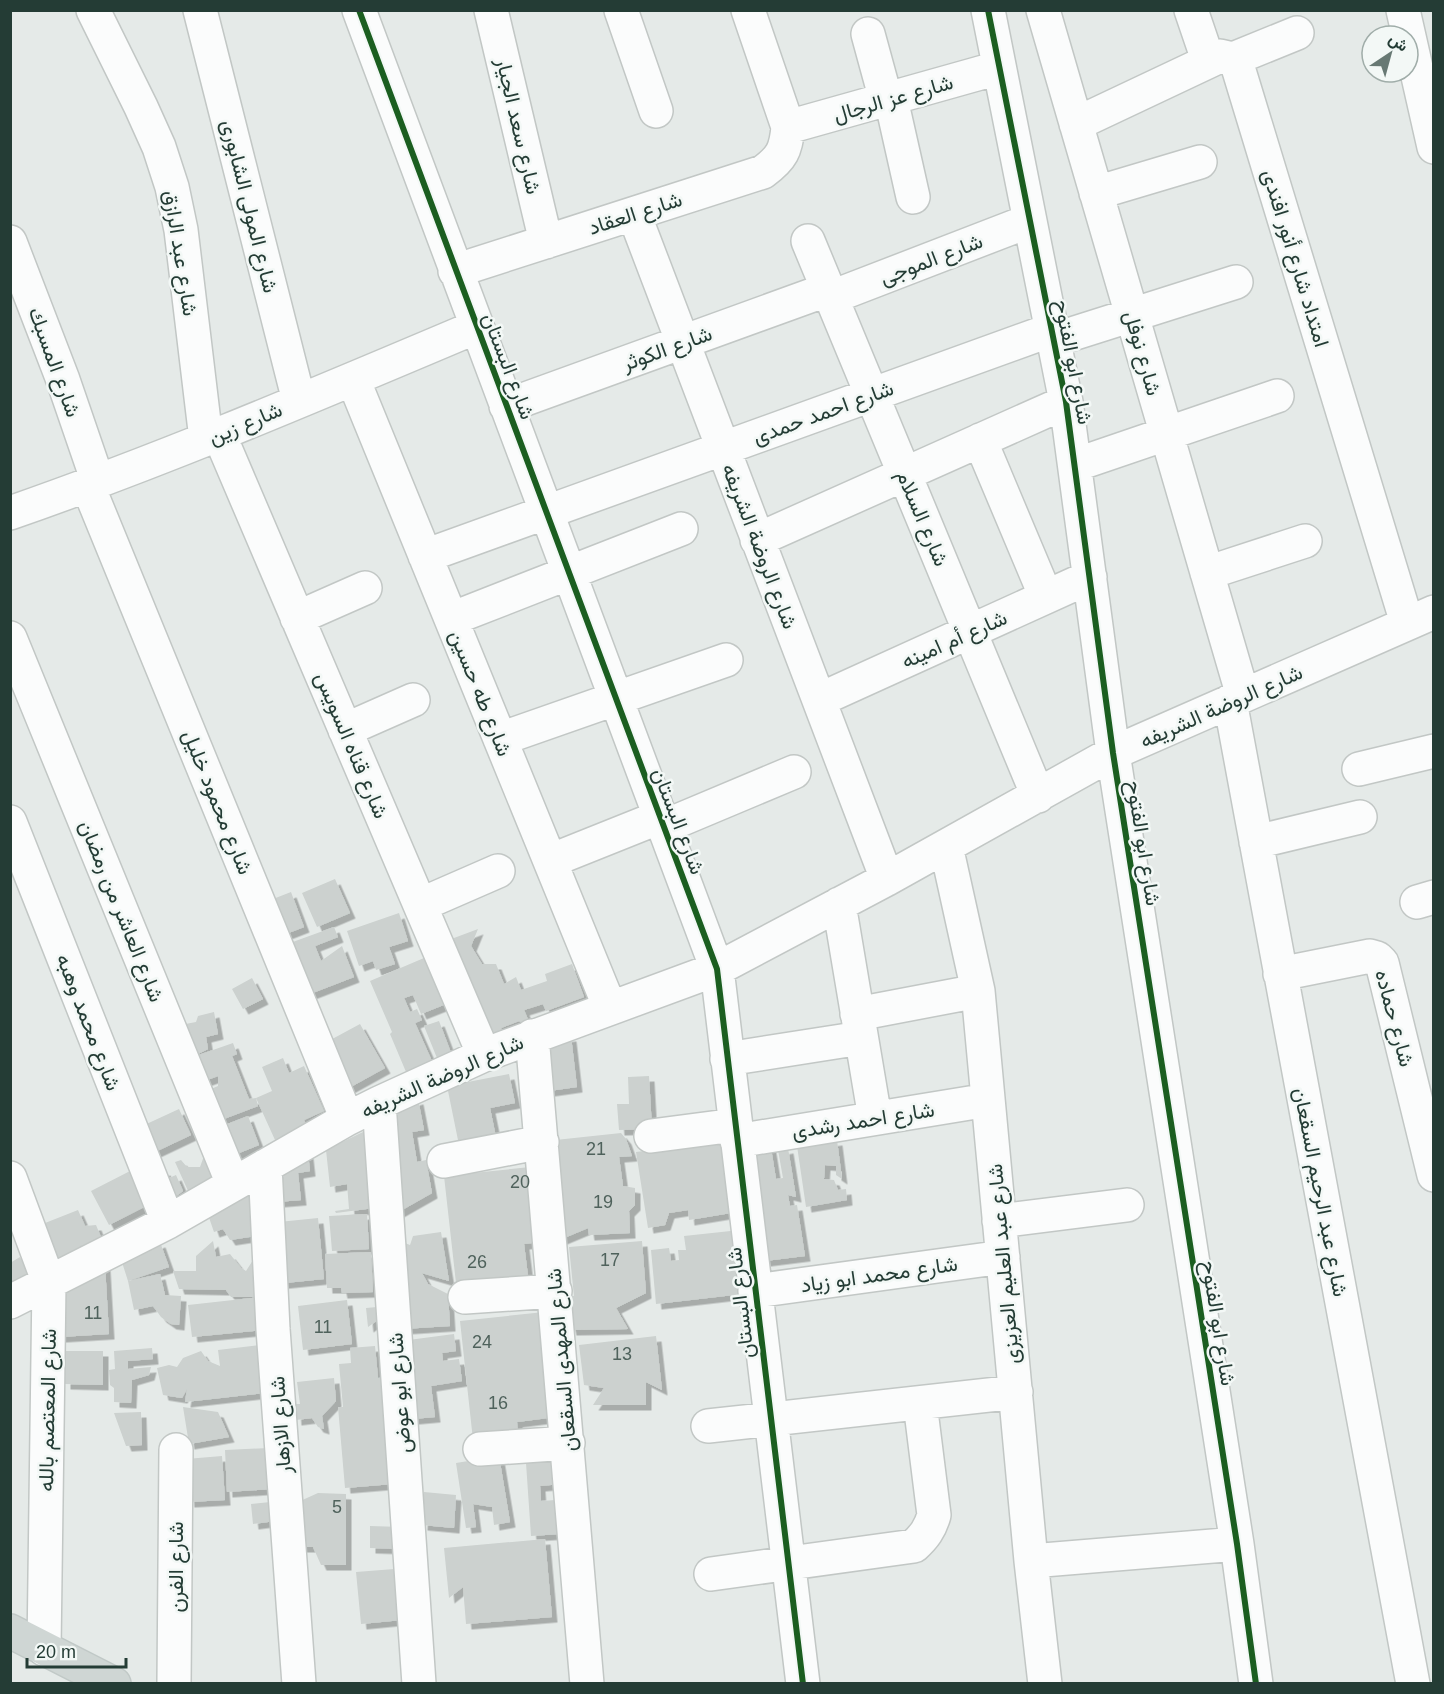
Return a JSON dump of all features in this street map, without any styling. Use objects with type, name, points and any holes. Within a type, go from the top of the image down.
[{"type":"main road","points":[[10,1631],[114,1683]]},
{"type":"street","name":"شارع عبد الرازق","points":[[93,10],[159,147],[172,187],[181,230],[213,437]]},
{"type":"street","name":"شارع المولى الشابورى","points":[[200,10],[299,401]]},
{"type":"street","name":"شارع البستان","points":[[359,10],[717,969],[802,1683]]},
{"type":"street","points":[[621,10],[656,111]]},
{"type":"street","points":[[748,10],[788,127]]},
{"type":"street","name":"شارع ابو الفتوح","points":[[988,10],[1066,402],[1113,753],[1237,1544],[1256,1683]]},
{"type":"street","name":"شارع نوفل","points":[[1043,10],[1207,573],[1236,698]]},
{"type":"street","name":"امتداد شارع أنور افندى","points":[[1191,10],[1221,60],[1237,64],[1425,622]]},
{"type":"street","points":[[1403,10],[1434,147]]},
{"type":"street","name":"شارع سعد الجيار","points":[[497,12],[546,242]]},
{"type":"street","points":[[1076,124],[1221,60],[1297,33]]},
{"type":"street","points":[[868,34],[888,99],[913,197]]},
{"type":"street","name":"شارع عز الرجال","points":[[788,127],[998,68]]},
{"type":"street","name":"شارع العقاد","points":[[455,271],[763,172],[778,161],[786,145],[788,127]]},
{"type":"street","points":[[1096,193],[1200,162]]},
{"type":"street","name":"شارع الروضة الشريفه","points":[[634,214],[887,879]]},
{"type":"street","name":"شارع الموجى","points":[[830,293],[1029,221]]},
{"type":"street","name":"شارع السلام","points":[[808,241],[1038,796]]},
{"type":"street","name":"شارع المسبك","points":[[10,242],[63,380],[93,484]]},
{"type":"street","name":"شارع احمد حمدى","points":[[425,556],[872,395],[1052,335],[1132,315],[1236,282]]},
{"type":"street","name":"شارع الكوثر","points":[[506,406],[682,342],[830,293]]},
{"type":"street","name":"شارع زين","points":[[10,513],[93,484],[213,437],[476,327]]},
{"type":"street","name":"شارع طه حسين","points":[[353,379],[610,1008]]},
{"type":"street","points":[[1075,465],[1277,396]]},
{"type":"street","points":[[757,540],[1066,402]]},
{"type":"street","name":"شارع قناه السويس","points":[[213,437],[297,618],[484,1055]]},
{"type":"street","points":[[980,440],[1046,597]]},
{"type":"street","name":"شارع محمود خليل","points":[[93,484],[347,1119]]},
{"type":"street","points":[[451,619],[681,529]]},
{"type":"street","points":[[1207,573],[1305,541]]},
{"type":"street","name":"شارع أم امينه","points":[[819,700],[1090,578]]},
{"type":"street","points":[[297,618],[365,588]]},
{"type":"street","name":"شارع الروضة الشريفه","points":[[10,1302],[168,1222],[379,1103],[484,1055],[717,969],[887,879],[1113,753],[1236,698],[1425,622]]},
{"type":"street","name":"شارع العاشر من رمضان","points":[[10,638],[233,1184]]},
{"type":"street","points":[[500,739],[726,660]]},
{"type":"street","name":"شارع عبد الرحيم السقعان","points":[[1236,698],[1256,842],[1413,1683]]},
{"type":"street","points":[[345,730],[413,700]]},
{"type":"street","points":[[1359,769],[1434,751]]},
{"type":"street","points":[[549,861],[794,772]]},
{"type":"street","points":[[1256,842],[1360,818]]},
{"type":"street","name":"شارع محمد وهبه","points":[[10,822],[168,1222]]},
{"type":"street","name":"شارع عبد العليم العزيزى","points":[[946,846],[978,991],[1031,1561],[1045,1683]]},
{"type":"street","points":[[420,905],[498,871]]},
{"type":"street","points":[[839,904],[874,1118]]},
{"type":"street","name":"شارع حماده","points":[[1280,974],[1370,956],[1382,963],[1434,1175]]},
{"type":"street","points":[[727,1059],[859,1026],[978,991]]},
{"type":"street","name":"شارع المهدى السقعان","points":[[532,1036],[587,1683]]},
{"type":"street","name":"شارع احمد رشدى","points":[[651,1136],[736,1133],[874,1118],[988,1100]]},
{"type":"street","name":"شارع ابو عوض","points":[[379,1103],[419,1683]]},
{"type":"street","points":[[444,1161],[542,1142]]},
{"type":"street","name":"شارع الازهار","points":[[265,1166],[273,1329],[299,1683]]},
{"type":"street","name":"شارع المعتصم بالله","points":[[10,1178],[49,1283],[44,1649]]},
{"type":"street","points":[[999,1221],[1127,1205]]},
{"type":"street","name":"شارع محمد ابو زياد","points":[[755,1291],[1003,1257]]},
{"type":"street","points":[[465,1297],[555,1291]]},
{"type":"street","points":[[708,1426],[1016,1392]]},
{"type":"street","points":[[711,1574],[914,1546],[930,1527],[934,1515],[920,1403]]},
{"type":"street","points":[[480,1449],[568,1443]]},
{"type":"street","name":"شارع الفرن","points":[[174,1683],[176,1450]]},
{"type":"street","points":[[1031,1561],[1237,1544]]},
{"type":"building","points":[[335,879],[350,913],[317,927],[302,893]]},
{"type":"building","points":[[291,892],[304,927],[286,934],[273,899]]},
{"type":"building","points":[[399,913],[408,941],[389,947],[395,964],[376,970],[373,961],[359,966],[347,931]]},
{"type":"building","points":[[334,927],[338,937],[315,946],[321,961],[342,946],[354,977],[310,994],[290,943]]},
{"type":"building","points":[[478,929],[471,946],[482,964],[496,964],[504,984],[516,977],[521,990],[547,981],[545,974],[572,964],[584,997],[546,1011],[543,1004],[524,1010],[532,1029],[519,1021],[501,1028],[504,1037],[488,1043],[446,941]]},
{"type":"building","points":[[431,955],[451,1002],[421,1014],[413,995],[404,998],[410,1012],[417,1009],[422,1020],[415,1023],[435,1068],[409,1079],[370,981]]},
{"type":"building","points":[[252,978],[263,999],[243,1009],[232,989]]},
{"type":"building","points":[[214,1012],[218,1034],[206,1037],[208,1049],[190,1058],[180,1025],[196,1022],[198,1016]]},
{"type":"building","points":[[439,1021],[453,1058],[439,1063],[424,1026]]},
{"type":"building","points":[[360,1024],[385,1068],[347,1089],[323,1044]]},
{"type":"building","points":[[571,1036],[577,1087],[542,1092],[535,1040]]},
{"type":"building","points":[[233,1043],[237,1054],[232,1056],[249,1099],[256,1098],[258,1106],[216,1122],[204,1092],[218,1086],[218,1076],[199,1083],[190,1058]]},
{"type":"building","points":[[283,1058],[289,1073],[304,1066],[324,1111],[304,1120],[307,1127],[275,1140],[256,1098],[272,1091],[262,1067]]},
{"type":"building","points":[[509,1074],[515,1103],[490,1108],[497,1142],[460,1150],[447,1086]]},
{"type":"building","points":[[649,1076],[652,1129],[619,1130],[617,1104],[629,1104],[628,1077]]},
{"type":"building","points":[[418,1099],[424,1130],[412,1132],[417,1162],[426,1160],[432,1193],[395,1214],[385,1107]]},
{"type":"building","points":[[179,1109],[191,1135],[153,1153],[140,1127]]},
{"type":"building","points":[[248,1116],[259,1145],[229,1157],[217,1128]]},
{"type":"building","points":[[365,1131],[374,1208],[336,1213],[335,1211],[349,1209],[347,1184],[330,1187],[326,1150]]},
{"type":"building","points":[[621,1133],[626,1139],[632,1156],[619,1157],[623,1186],[635,1188],[635,1205],[629,1211],[630,1233],[589,1235],[588,1228],[557,1241],[546,1141]]},
{"type":"building","points":[[735,1139],[731,1213],[689,1220],[688,1210],[669,1213],[665,1225],[648,1228],[636,1152]]},
{"type":"building","points":[[837,1140],[842,1179],[836,1175],[836,1166],[825,1165],[824,1179],[834,1180],[838,1190],[846,1189],[847,1200],[806,1207],[797,1146]]},
{"type":"building","points":[[770,1142],[776,1179],[783,1178],[778,1150],[788,1148],[796,1197],[788,1195],[790,1206],[797,1205],[805,1256],[765,1261],[746,1146]]},
{"type":"building","points":[[308,1153],[310,1171],[298,1173],[301,1200],[277,1202],[274,1171]]},
{"type":"building","points":[[204,1156],[216,1182],[189,1193],[175,1162],[181,1160],[187,1167],[200,1167]]},
{"type":"building","points":[[540,1166],[548,1241],[524,1244],[528,1276],[456,1283],[444,1176]]},
{"type":"building","points":[[132,1170],[150,1204],[109,1225],[91,1191]]},
{"type":"building","points":[[165,1170],[169,1178],[176,1175],[183,1191],[171,1200],[160,1172]]},
{"type":"building","points":[[246,1182],[256,1236],[230,1240],[223,1229],[214,1232],[205,1206]]},
{"type":"building","points":[[78,1210],[85,1226],[96,1225],[103,1242],[84,1251],[81,1245],[77,1252],[57,1266],[40,1225]]},
{"type":"building","points":[[367,1214],[369,1249],[332,1251],[329,1216]]},
{"type":"building","points":[[318,1218],[324,1279],[275,1284],[269,1223]]},
{"type":"building","points":[[740,1230],[751,1293],[656,1304],[651,1250],[669,1248],[671,1261],[679,1260],[678,1250],[686,1250],[684,1236]]},
{"type":"building","points":[[441,1232],[449,1281],[422,1273],[428,1284],[448,1294],[450,1326],[403,1329],[397,1240],[410,1245],[413,1236]]},
{"type":"building","points":[[213,1241],[216,1257],[230,1254],[246,1271],[255,1257],[255,1297],[231,1297],[226,1290],[179,1289],[173,1271],[196,1271],[196,1256]]},
{"type":"building","points":[[642,1241],[646,1293],[616,1308],[628,1329],[571,1330],[564,1294],[574,1296],[569,1247]]},
{"type":"building","points":[[160,1242],[169,1267],[128,1281],[120,1256]]},
{"type":"building","points":[[371,1252],[373,1292],[342,1293],[341,1288],[327,1288],[325,1254]]},
{"type":"building","points":[[20,1257],[34,1283],[10,1295],[10,1263]]},
{"type":"building","points":[[105,1265],[109,1334],[60,1337],[57,1293]]},
{"type":"building","points":[[160,1274],[165,1295],[181,1296],[179,1325],[171,1324],[161,1317],[153,1306],[134,1310],[128,1281]]},
{"type":"building","points":[[269,1296],[273,1329],[192,1337],[188,1305]]},
{"type":"building","points":[[347,1300],[352,1344],[303,1350],[298,1306]]},
{"type":"building","points":[[377,1307],[378,1320],[368,1327],[366,1308]]},
{"type":"building","points":[[544,1312],[556,1417],[517,1422],[518,1435],[473,1440],[460,1321]]},
{"type":"building","points":[[454,1334],[456,1351],[442,1353],[443,1361],[459,1359],[462,1381],[431,1386],[435,1417],[413,1419],[401,1341]]},
{"type":"building","points":[[656,1336],[662,1390],[646,1382],[646,1405],[593,1405],[604,1388],[584,1385],[579,1345]]},
{"type":"building","points":[[269,1344],[274,1392],[185,1402],[187,1389],[182,1398],[163,1395],[157,1368],[169,1365],[177,1367],[183,1358],[201,1351],[208,1361],[220,1366],[218,1350]]},
{"type":"building","points":[[375,1346],[378,1378],[396,1377],[393,1484],[345,1488],[338,1407],[343,1407],[339,1364],[351,1363],[350,1348]]},
{"type":"building","points":[[152,1348],[153,1359],[128,1361],[128,1369],[151,1367],[149,1375],[132,1380],[131,1403],[114,1402],[114,1388],[110,1385],[109,1370],[115,1369],[114,1351]]},
{"type":"building","points":[[65,1351],[103,1351],[103,1385],[65,1384]]},
{"type":"building","points":[[334,1378],[336,1401],[322,1416],[324,1429],[318,1427],[312,1418],[296,1420],[295,1404],[300,1404],[297,1382]]},
{"type":"building","points":[[183,1407],[218,1412],[229,1437],[189,1444]]},
{"type":"building","points":[[141,1412],[142,1445],[126,1446],[114,1413]]},
{"type":"building","points":[[269,1448],[272,1489],[227,1492],[225,1450]]},
{"type":"building","points":[[222,1456],[225,1500],[189,1502],[186,1459]]},
{"type":"building","points":[[499,1456],[510,1522],[494,1525],[492,1507],[473,1504],[476,1527],[466,1528],[456,1463]]},
{"type":"building","points":[[559,1460],[561,1484],[540,1486],[541,1501],[571,1499],[574,1533],[531,1536],[526,1463]]},
{"type":"building","points":[[424,1492],[456,1495],[454,1528],[422,1525]]},
{"type":"building","points":[[318,1493],[346,1494],[346,1565],[321,1565],[313,1547],[299,1547],[298,1502]]},
{"type":"building","points":[[280,1501],[283,1520],[253,1524],[251,1504]]},
{"type":"building","points":[[370,1526],[402,1527],[402,1549],[370,1548]]},
{"type":"building","points":[[545,1539],[552,1617],[466,1624],[463,1587],[449,1598],[444,1548]]},
{"type":"building","points":[[407,1568],[412,1619],[361,1624],[356,1572]]},
{"type":"cycle path","points":[[359,10],[717,969],[803,1684]]},
{"type":"cycle path","points":[[988,10],[1066,402],[1113,753],[1237,1544],[1256,1684]]}]
